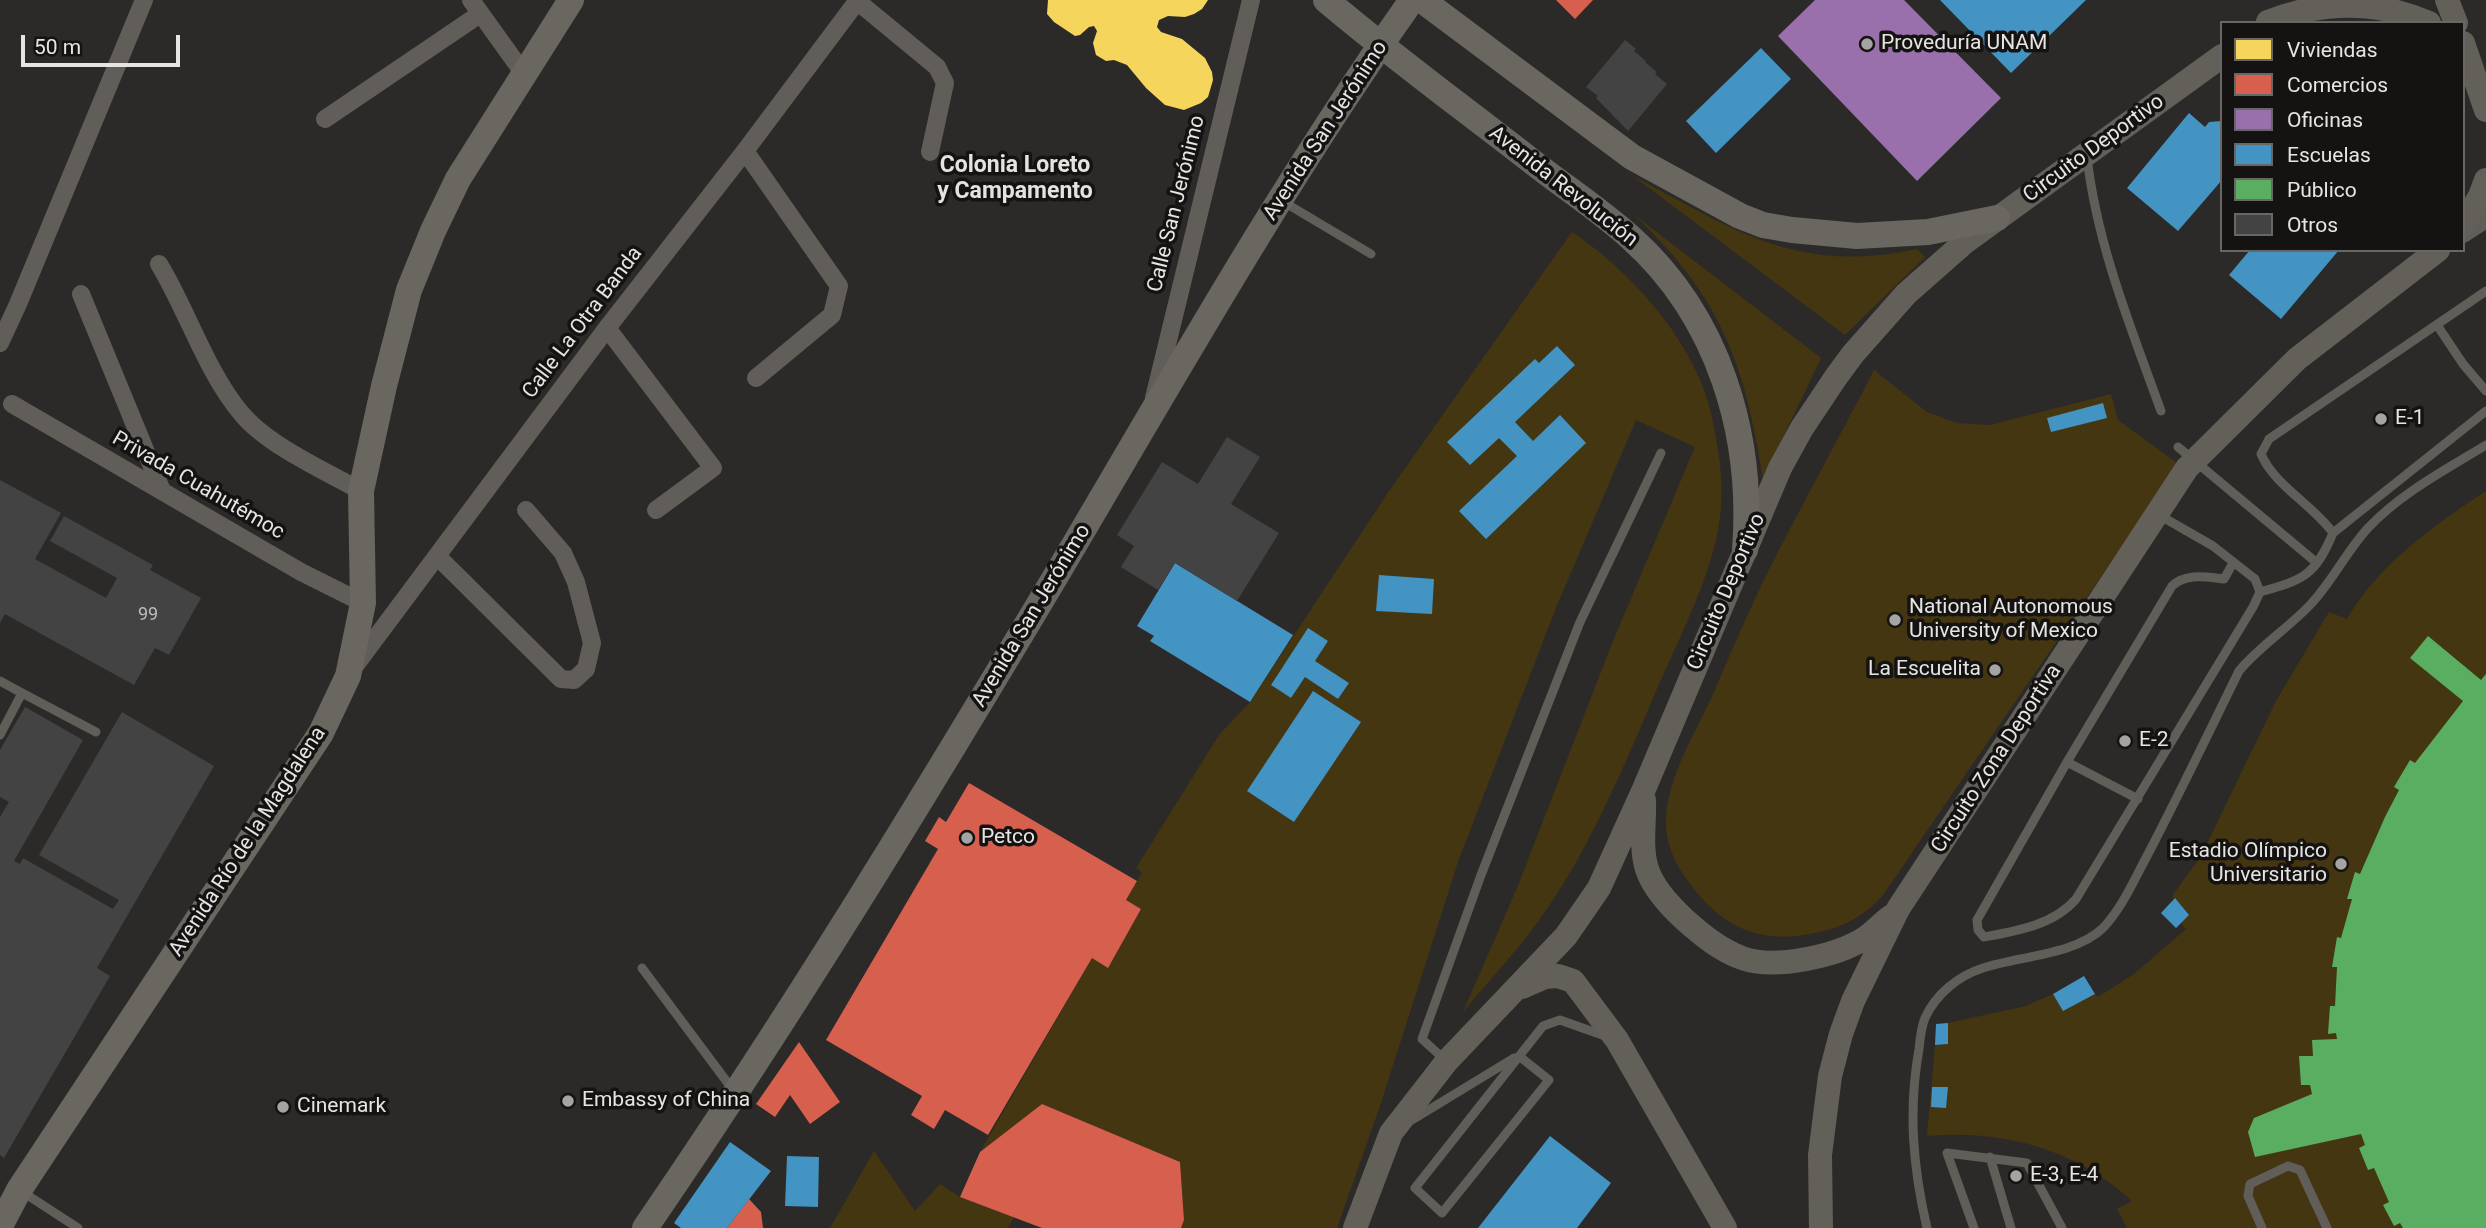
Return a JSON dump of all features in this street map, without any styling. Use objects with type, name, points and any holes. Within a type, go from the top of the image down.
[{"type":"main road","name":"Avenida Río de la Magdalena","points":[[0,1226],[19,1191],[321,733],[348,676],[363,603],[361,491],[409,290],[458,179],[571,0]]},
{"type":"main road","name":"Avenida Revolución","points":[[1326,0],[1630,237],[1686,303],[1708,341],[1721,371],[1739,429],[1747,489],[1745,550]]},
{"type":"main road","name":"Avenida San Jerónimo","points":[[645,1228],[737,1094],[948,758],[1280,200],[1412,0]]},
{"type":"main road","points":[[1422,0],[1632,158],[1740,216],[1763,225],[1857,236],[1928,232],[1997,218]]},
{"type":"street","points":[[0,343],[144,0]]},
{"type":"street","name":"Calle San Jerónimo","points":[[1148,419],[1251,0]]},
{"type":"street","points":[[2269,21],[2291,0]]},
{"type":"street","points":[[2447,0],[2455,21]]},
{"type":"street","points":[[858,1],[937,67],[945,83],[930,152]]},
{"type":"street","name":"Calle La Otra Banda","points":[[348,676],[607,328],[858,1]]},
{"type":"street","points":[[325,119],[476,7],[524,75]]},
{"type":"street","points":[[2271,21],[2315,7],[2384,8],[2424,21]]},
{"type":"street","points":[[2465,50],[2486,110]]},
{"type":"street","name":"Circuito Deportivo","points":[[1355,1228],[1391,1133],[1447,1061],[1566,936],[1599,888],[1644,789],[1761,508],[1820,400],[1853,354],[1906,294],[1965,242],[2220,57]]},
{"type":"street","points":[[745,150],[839,286],[832,316],[756,378]]},
{"type":"street","points":[[2465,222],[2486,180]]},
{"type":"street","points":[[2465,233],[2486,219]]},
{"type":"street","name":"Circuito Zona Deportiva","points":[[1821,1228],[1820,1155],[1830,1076],[1853,1002],[1898,909],[2187,468],[2297,359],[2437,252]]},
{"type":"street","points":[[159,264],[176,292],[221,386],[242,415],[269,438],[361,491]]},
{"type":"street","points":[[81,294],[162,491]]},
{"type":"street","points":[[607,328],[713,468],[656,510]]},
{"type":"street","name":"Privada Cuahutémoc","points":[[12,404],[301,572],[363,603]]},
{"type":"street","points":[[438,556],[561,679],[574,680],[586,669],[592,643],[576,582],[564,553],[526,510]]},
{"type":"street","points":[[1644,789],[1644,851],[1647,871],[1661,893],[1698,931],[1708,940],[1743,959],[1774,963],[1813,959],[1865,938],[1898,909]]},
{"type":"street","points":[[1515,990],[1545,977],[1558,976],[1573,981],[1617,1040],[1725,1228]]},
{"type":"lane","points":[[2087,155],[2091,191],[2106,251],[2161,411]]},
{"type":"lane","points":[[1280,200],[1371,254]]},
{"type":"lane","points":[[2333,533],[2322,517],[2267,468],[2261,454],[2269,439],[2486,290]]},
{"type":"lane","points":[[2437,325],[2463,364],[2486,391]]},
{"type":"lane","points":[[2260,592],[2284,585],[2311,572],[2325,552],[2333,533],[2486,411]]},
{"type":"lane","points":[[1927,1228],[1916,1182],[1913,1116],[1916,1067],[1924,1020],[1936,1001],[1953,982],[1981,969],[2064,948],[2101,930],[2116,913],[2160,831],[2239,671],[2254,654],[2312,603],[2368,528],[2396,503],[2486,445]]},
{"type":"lane","points":[[2178,447],[2317,563]]},
{"type":"lane","points":[[1447,1061],[1422,1040],[1481,875],[1580,622],[1661,453]]},
{"type":"lane","points":[[2158,514],[2213,545],[2255,579],[2260,592],[2076,900],[2060,914],[2018,930],[1984,937],[1978,930],[1977,920],[2172,586],[2180,579],[2196,576],[2224,579],[2233,563]]},
{"type":"lane","points":[[0,681],[96,732]]},
{"type":"lane","points":[[0,735],[22,693]]},
{"type":"lane","points":[[2067,762],[2138,799]]},
{"type":"lane","points":[[642,968],[737,1094]]},
{"type":"lane","points":[[1519,1056],[1549,1080],[1442,1213],[1415,1188],[1519,1056],[1543,1026],[1560,1020],[1617,1040]]},
{"type":"lane","points":[[1391,1133],[1519,1056]]},
{"type":"lane","points":[[1974,1228],[1947,1153],[2027,1163],[2062,1228]]},
{"type":"lane","points":[[1990,1157],[2011,1228]]},
{"type":"lane","points":[[2262,1228],[2248,1196],[2250,1184],[2288,1166],[2300,1170],[2327,1228]]},
{"type":"lane","points":[[19,1191],[78,1228]]},
{"type":"shaded area","points":[[1633,176],[1736,230],[1801,252],[1874,256],[1917,249],[1925,257],[1845,335]]},
{"type":"shaded area","points":[[1633,214],[1821,358],[1763,479],[1747,400],[1724,333],[1708,303],[1687,273]]},
{"type":"shaded area","points":[[1572,232],[1614,265],[1654,306],[1699,377],[1711,414],[1720,461],[1721,509],[1715,544],[1696,601],[1616,784],[1572,870],[1528,935],[1463,1012],[1517,888],[1613,641],[1695,447],[1636,420],[1556,608],[1459,859],[1380,1106],[1337,1228],[1181,1228],[1184,1220],[1180,1162],[1042,1104],[980,1152],[1092,958],[1108,967],[1141,909],[1126,900],[1142,873],[1136,868],[1219,735],[1250,702],[1389,491]],"holes":[[[1308,629],[1328,641],[1315,661],[1349,683],[1338,699],[1305,677],[1291,698],[1271,685]],[[1313,692],[1360,722],[1294,822],[1247,791]]]},
{"type":"shaded area","points":[[1874,370],[1927,412],[1957,423],[1990,425],[2111,394],[2118,420],[2178,464],[1883,895],[1860,915],[1835,928],[1797,936],[1763,935],[1748,931],[1720,915],[1694,889],[1672,853],[1667,837],[1666,811],[1682,759],[1761,587]]},
{"type":"shaded area","name":"Estadio Olímpico Universitario","points":[[2486,491],[2486,1228],[2127,1228],[2117,1209],[2132,1201],[2087,1168],[2062,1156],[2037,1146],[1983,1136],[1927,1136],[1935,1045],[1948,1044],[1948,1023],[2026,1006],[2053,994],[2063,1010],[2095,994],[2098,997],[2134,974],[2186,929],[2181,923],[2189,915],[2172,896],[2201,856],[2276,701],[2329,612],[2347,619],[2374,581],[2391,564],[2427,532]]},
{"type":"shaded area","points":[[874,1151],[915,1211],[940,1184],[960,1197],[1014,1217],[1008,1228],[830,1228]]},
{"type":"building: Viviendas","points":[[1048,0],[1208,0],[1202,9],[1194,14],[1185,17],[1168,16],[1159,20],[1157,27],[1161,32],[1182,39],[1205,58],[1213,80],[1208,97],[1184,110],[1165,105],[1127,65],[1114,60],[1106,61],[1096,55],[1093,43],[1097,31],[1094,26],[1075,36],[1054,22],[1047,14]]},
{"type":"building: Comercios","points":[[1556,0],[1593,0],[1575,19]]},
{"type":"building: Comercios","points":[[969,783],[1137,881],[1126,900],[1141,909],[1108,968],[1092,958],[988,1135],[945,1110],[934,1129],[911,1115],[922,1096],[826,1040],[938,849],[925,841],[939,817],[946,822]]},
{"type":"building: Comercios","points":[[799,1042],[840,1102],[810,1124],[790,1095],[775,1117],[756,1104]]},
{"type":"building: Comercios","points":[[1042,1104],[1180,1162],[1184,1220],[1181,1228],[1042,1228],[960,1197],[980,1152]]},
{"type":"building: Comercios","points":[[749,1199],[761,1212],[763,1228],[727,1228]]},
{"type":"building: Oficinas","points":[[1815,0],[1904,0],[2001,98],[1917,181],[1778,36]]},
{"type":"building: Escuelas","points":[[1940,0],[2086,0],[2011,73]]},
{"type":"building: Escuelas","points":[[1761,48],[1791,79],[1716,153],[1686,121]]},
{"type":"building: Escuelas","points":[[2189,113],[2205,127],[2209,122],[2220,121],[2220,182],[2178,231],[2127,188]]},
{"type":"building: Escuelas","points":[[2248,252],[2337,252],[2281,319],[2229,275]]},
{"type":"building: Escuelas","points":[[1557,346],[1575,365],[1515,422],[1533,441],[1560,415],[1586,443],[1486,539],[1459,511],[1517,456],[1499,438],[1470,465],[1447,442],[1535,359],[1539,363]]},
{"type":"building: Escuelas","points":[[2103,403],[2107,418],[2051,432],[2047,418]]},
{"type":"building: Escuelas","points":[[1175,563],[1293,635],[1250,702],[1150,641],[1154,636],[1137,626]]},
{"type":"building: Escuelas","points":[[1379,575],[1434,579],[1432,614],[1376,611]]},
{"type":"building: Escuelas","points":[[1308,628],[1328,641],[1315,661],[1349,683],[1338,699],[1305,677],[1291,698],[1271,685]]},
{"type":"building: Escuelas","points":[[1313,691],[1361,722],[1294,822],[1247,791]]},
{"type":"building: Escuelas","points":[[2175,898],[2189,915],[2176,928],[2161,913]]},
{"type":"building: Escuelas","points":[[2084,976],[2095,994],[2063,1011],[2053,994]]},
{"type":"building: Escuelas","points":[[1948,1023],[1948,1044],[1935,1045],[1936,1024]]},
{"type":"building: Escuelas","points":[[1932,1087],[1948,1087],[1946,1108],[1931,1107]]},
{"type":"building: Escuelas","points":[[1550,1136],[1611,1183],[1577,1228],[1478,1228]]},
{"type":"building: Escuelas","points":[[730,1142],[771,1171],[727,1228],[681,1228],[674,1223]]},
{"type":"building: Escuelas","points":[[787,1156],[819,1157],[818,1207],[785,1206]]},
{"type":"building: Escuelas","points":[[2464,1160],[2486,1192],[2486,1228],[2483,1228],[2465,1205],[2442,1171]]},
{"type":"building: Público","points":[[2428,636],[2481,680],[2486,674],[2486,1228],[2403,1228],[2400,1223],[2394,1226],[2383,1205],[2389,1202],[2374,1168],[2368,1170],[2359,1148],[2365,1145],[2361,1134],[2255,1157],[2248,1132],[2254,1118],[2312,1094],[2310,1085],[2301,1085],[2299,1056],[2313,1056],[2312,1040],[2337,1039],[2336,1033],[2328,1034],[2330,1006],[2335,1006],[2337,967],[2332,967],[2337,937],[2341,938],[2352,899],[2347,899],[2355,872],[2360,874],[2399,790],[2394,787],[2410,760],[2415,763],[2463,701],[2410,658]]},
{"type":"building: Otros","points":[[1625,40],[1667,84],[1628,131],[1596,98],[1598,96],[1586,87]]},
{"type":"building: Otros","points":[[1227,437],[1260,457],[1231,504],[1279,533],[1237,601],[1175,563],[1158,590],[1121,567],[1134,546],[1117,535],[1162,462],[1198,484]]},
{"type":"building: Otros","points":[[0,480],[61,513],[35,559],[106,598],[117,578],[50,541],[64,516],[153,565],[150,570],[201,598],[169,655],[155,648],[134,685],[5,614],[0,623]]},
{"type":"building: Otros","points":[[25,707],[83,740],[14,861],[20,864],[23,858],[113,909],[119,900],[39,855],[122,712],[214,766],[97,968],[110,976],[4,1158],[0,1155],[0,817],[9,802],[0,797],[0,750]]},
{"type":"place","name":"Proveduría UNAM","points":[[1867,44]]},
{"type":"place","name":"E-1","points":[[2381,419]]},
{"type":"place","name":"National Autonomous University of Mexico","points":[[1895,620]]},
{"type":"place","name":"La Escuelita","points":[[1995,670]]},
{"type":"place","name":"E-2","points":[[2125,741]]},
{"type":"place","name":"Petco","points":[[967,838]]},
{"type":"place","name":"Estadio Olímpico Universitario","points":[[2341,864]]},
{"type":"place","name":"Embassy of China","points":[[568,1101]]},
{"type":"place","name":"Cinemark","points":[[283,1107]]},
{"type":"place","name":"E-3, E-4","points":[[2016,1176]]},
{"type":"district","name":"Colonia Loreto y Campamento","points":[[1015,179]]}]
